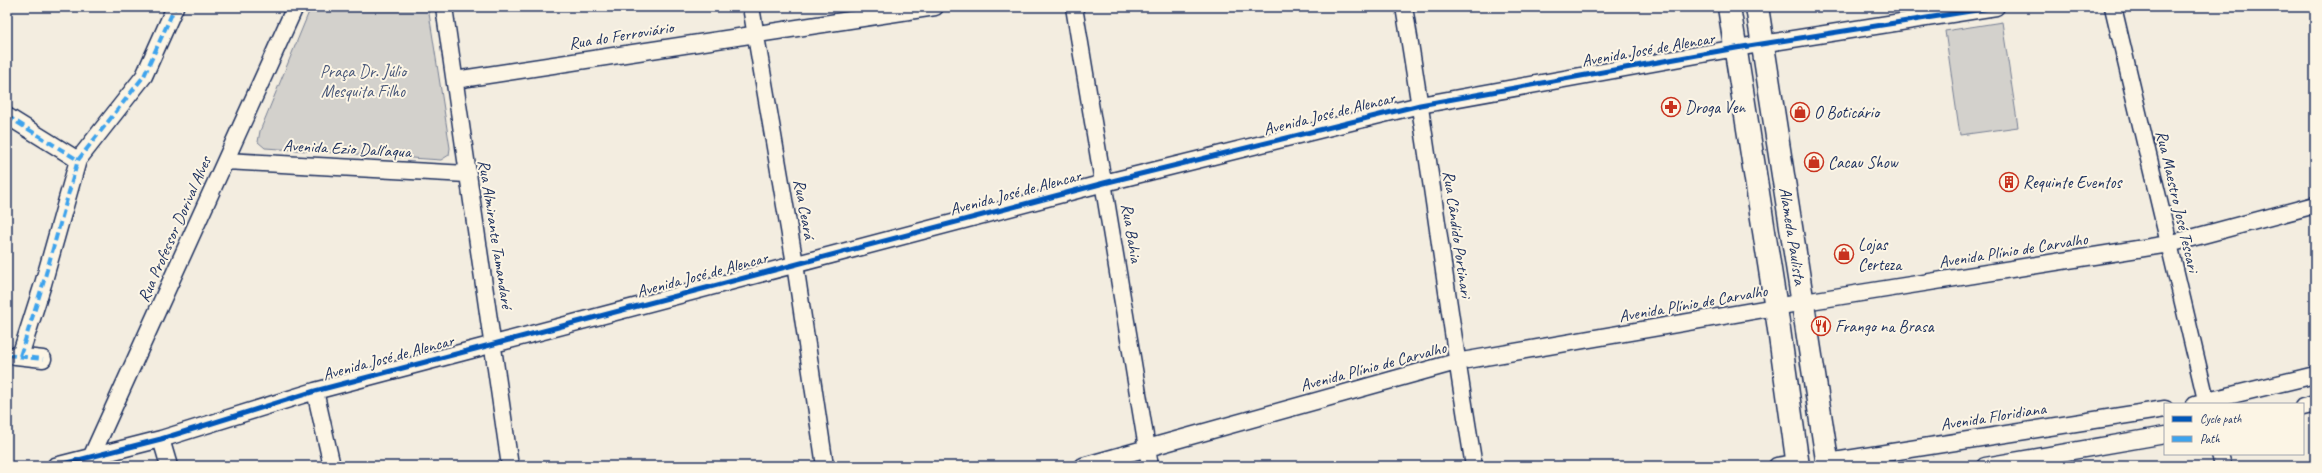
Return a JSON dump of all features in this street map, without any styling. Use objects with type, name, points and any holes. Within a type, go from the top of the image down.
[{"type":"main road","name":"Alameda Paulista","points":[[1729,7],[1776,308],[1791,465]]},
{"type":"main road","name":"Alameda Paulista","points":[[1757,7],[1828,464]]},
{"type":"street","points":[[43,359],[13,356],[43,284],[78,160],[144,76],[175,7]]},
{"type":"street","name":"Rua Professor Dorival Alves","points":[[89,462],[295,7]]},
{"type":"street","name":"Rua Almirante Tamandaré","points":[[444,7],[467,174],[494,344],[510,466]]},
{"type":"street","name":"Rua Ceará","points":[[751,7],[796,264],[824,466]]},
{"type":"street","name":"Rua do Ferroviário","points":[[455,80],[935,7]]},
{"type":"street","name":"Rua Bahia","points":[[1074,7],[1150,466]]},
{"type":"street","name":"Rua Cândido Portinari","points":[[1404,7],[1420,105],[1456,362],[1474,466]]},
{"type":"street","name":"Avenida José de Alencar","points":[[55,466],[89,462],[315,391],[1104,183],[1420,105],[1736,48],[1996,7]]},
{"type":"street","name":"Rua Maestro José Tescari","points":[[2112,7],[2169,244],[2203,403]]},
{"type":"street","points":[[7,116],[78,160]]},
{"type":"street","name":"Avenida Ezio Dall'aqua","points":[[226,161],[467,174]]},
{"type":"street","name":"Avenida Plínio de Carvalho","points":[[1083,466],[1456,362],[1804,302],[2169,244],[2315,205]]},
{"type":"street","points":[[2203,403],[2315,374]]},
{"type":"street","points":[[315,391],[332,466]]},
{"type":"street","points":[[2304,407],[2315,404]]},
{"type":"street","name":"Avenida Floridiana","points":[[1828,464],[2164,409]]},
{"type":"street","points":[[1985,466],[2164,435]]},
{"type":"street","points":[[161,439],[169,466]]},
{"type":"street","points":[[2220,455],[2223,466]]},
{"type":"green space","name":"Praça Dr. Júlio Mesquita Filho","points":[[311,7],[428,7],[450,148],[449,155],[441,160],[265,148],[258,142],[260,131]]},
{"type":"green space","points":[[2002,22],[2018,127],[1960,135],[1945,31]]},
{"type":"marked path","points":[[20,356],[43,284],[78,160],[144,76],[175,7]]},
{"type":"marked path","points":[[7,116],[78,160]]},
{"type":"marked path","points":[[7,355],[43,359]]},
{"type":"cycle path","points":[[55,466],[161,439],[315,391],[1104,183],[1420,105],[1736,48],[1996,7]]},
{"type":"place","name":"Droga Ven","points":[[1671,107]]},
{"type":"place","name":"O Boticário","points":[[1800,112]]},
{"type":"place","name":"Cacau Show","points":[[1814,162]]},
{"type":"place","name":"Requinte Eventos","points":[[2009,182]]},
{"type":"place","name":"Lojas Certeza","points":[[1844,254]]},
{"type":"place","name":"Frango na Brasa","points":[[1821,326]]}]
